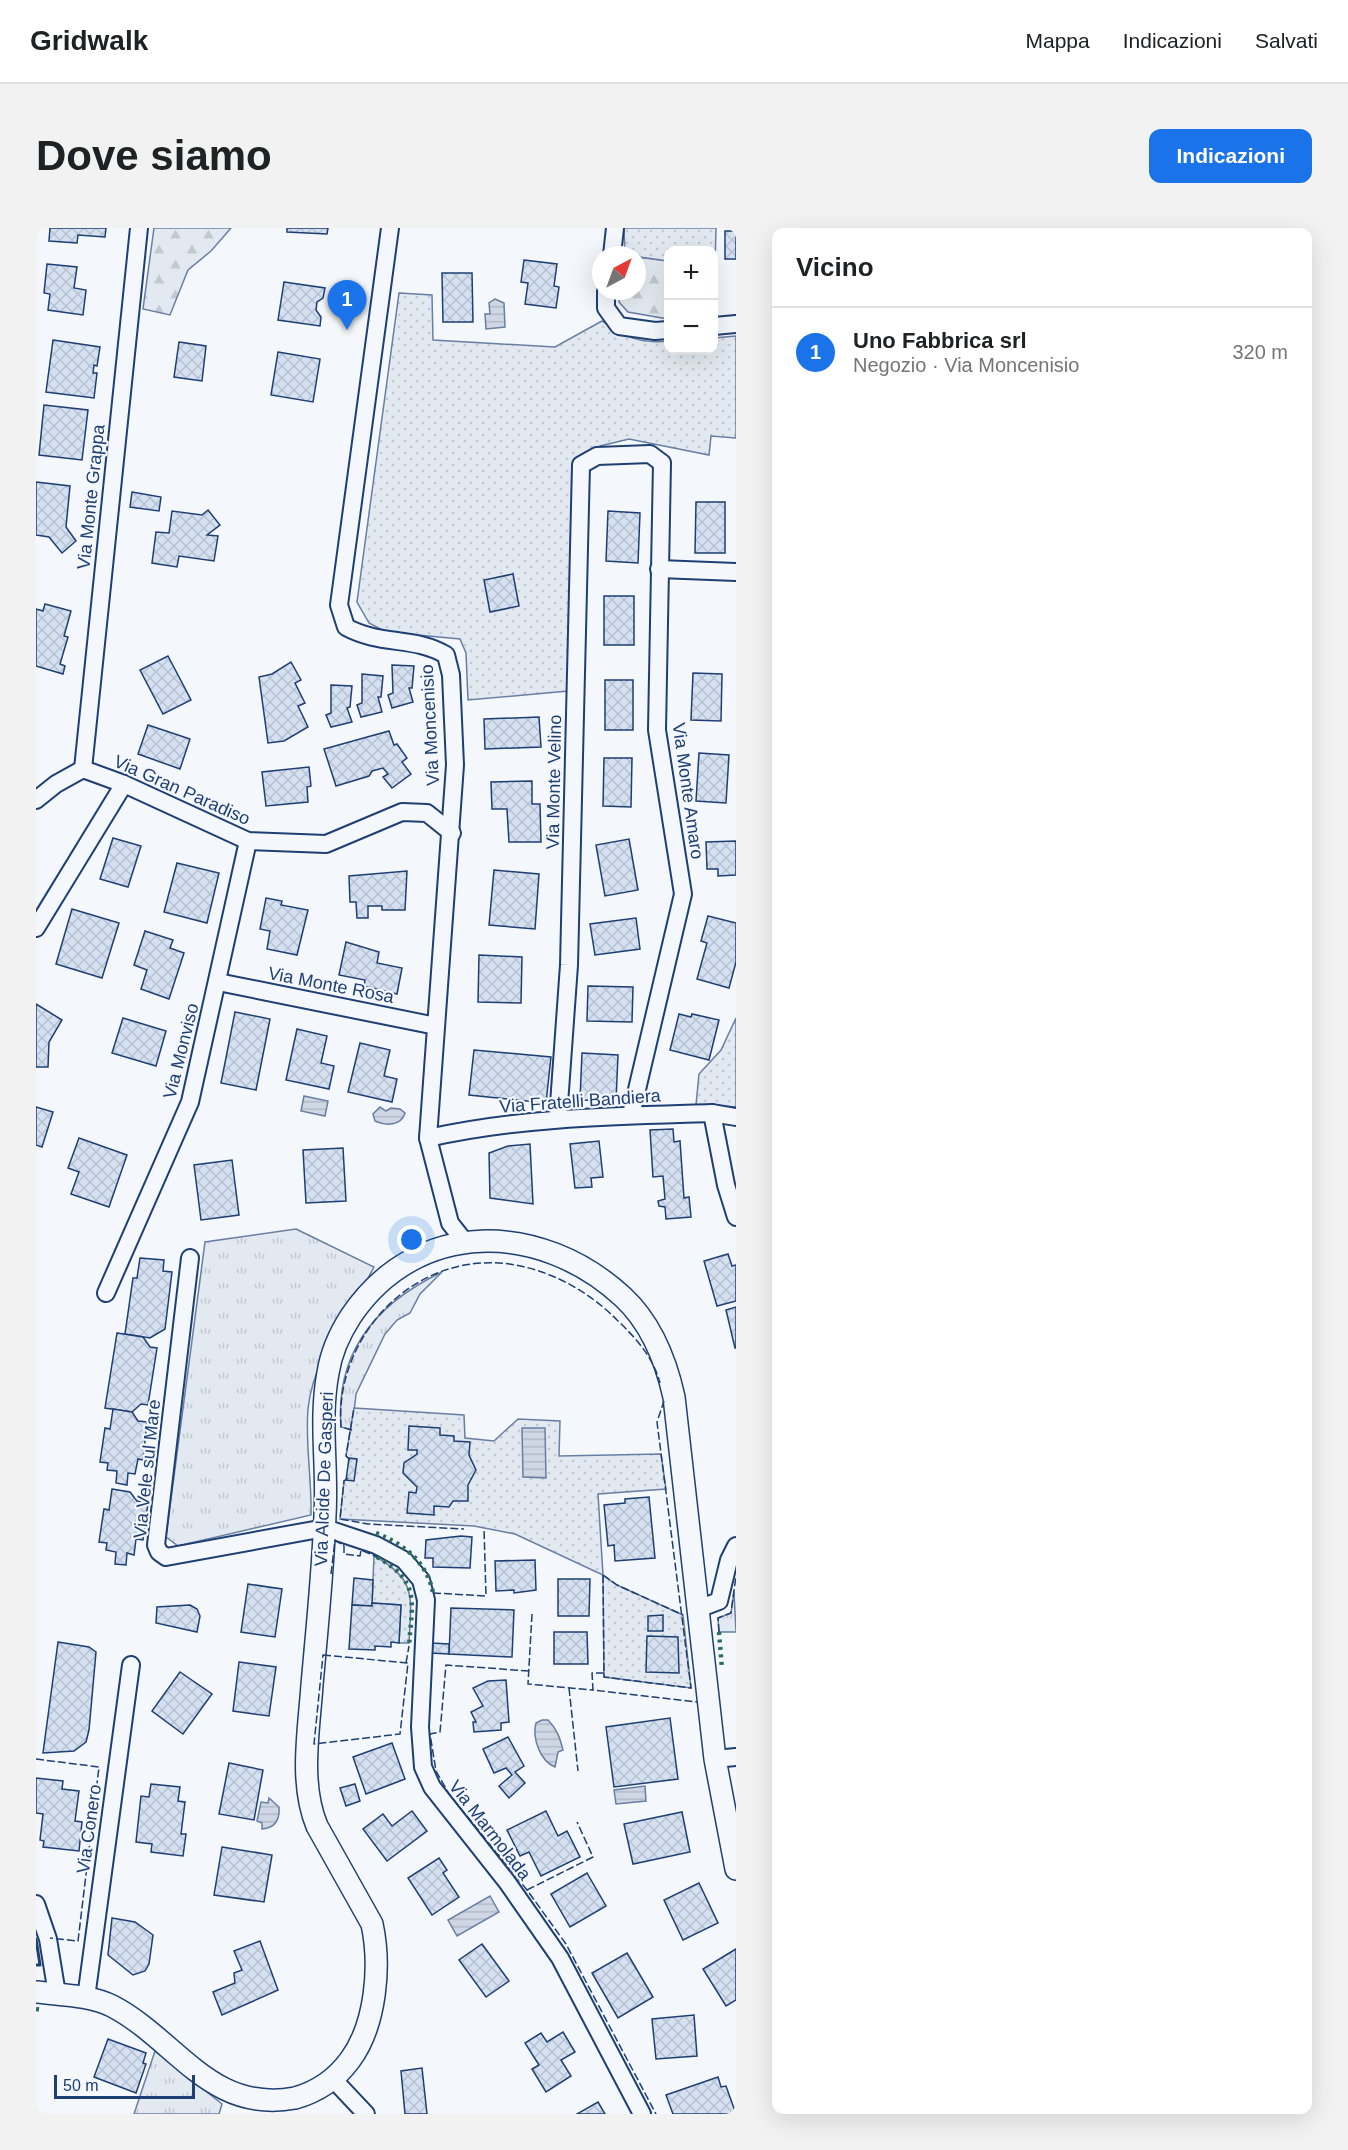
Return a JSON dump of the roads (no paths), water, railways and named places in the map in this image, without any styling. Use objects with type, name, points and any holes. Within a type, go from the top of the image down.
[{"type":"street","name":"Via Monte Grappa","points":[[83,769],[139,228]]},
{"type":"street","name":"Via Moncenisio","points":[[390,228],[339,604],[346,627],[365,637],[431,646],[446,655],[451,675],[455,765],[452,833],[428,1138],[450,1223],[465,1242]]},
{"type":"street","points":[[613,246],[615,228]]},
{"type":"street","points":[[606,300],[606,308],[619,326],[664,330]]},
{"type":"street","points":[[718,326],[736,324]]},
{"type":"street","name":"Via Monte Amaro","points":[[597,456],[650,454],[662,463],[657,730],[683,894],[631,1115]]},
{"type":"street","name":"Via Monte Velino","points":[[558,1118],[569,965],[581,465],[597,456]]},
{"type":"street","points":[[659,570],[736,572]]},
{"type":"street","name":"Via Gran Paradiso","points":[[83,769],[124,784],[248,841],[326,844],[402,812],[427,813],[452,833]]},
{"type":"street","points":[[36,800],[56,784],[83,769]]},
{"type":"street","points":[[36,928],[124,784]]},
{"type":"street","name":"Via Monviso","points":[[106,1293],[190,1102],[248,841]]},
{"type":"street","name":"Via Monte Rosa","points":[[218,982],[436,1026]]},
{"type":"street","points":[[712,1113],[726,1185],[736,1217]]},
{"type":"street","name":"Via Fratelli Bandiera","points":[[428,1138],[509,1123],[558,1118],[712,1113],[736,1117]]},
{"type":"street","name":"Via Alcide De Gasperi","points":[[36,1992],[86,1998],[105,2003],[129,2017],[212,2085],[234,2098],[255,2101],[285,2100],[310,2092],[333,2079],[351,2059],[365,2034],[374,1988],[375,1941],[368,1914],[317,1826],[310,1802],[308,1746],[325,1528],[323,1402],[328,1370],[340,1334],[370,1292],[393,1270],[424,1253],[465,1242],[508,1242],[528,1245],[571,1261],[624,1298],[650,1332],[669,1374],[674,1397],[698,1610],[726,1758],[736,1869]]},
{"type":"street","name":"Via Vele sul Mare","points":[[190,1258],[156,1545],[159,1552],[166,1557],[325,1528]]},
{"type":"street","name":"Via Marmolada","points":[[325,1528],[390,1551],[413,1569],[421,1580],[426,1600],[420,1727],[423,1767],[437,1795],[507,1882],[560,1958],[642,2114]]},
{"type":"street","points":[[698,1610],[719,1601],[729,1560],[736,1546]]},
{"type":"street","name":"Via Conero","points":[[86,1998],[131,1665]]},
{"type":"street","points":[[36,1904],[48,1939],[57,1994]]},
{"type":"street","points":[[333,2079],[366,2114]]},
{"type":"place","name":"Uno Fabbrica srl","points":[[347,330]]}]
